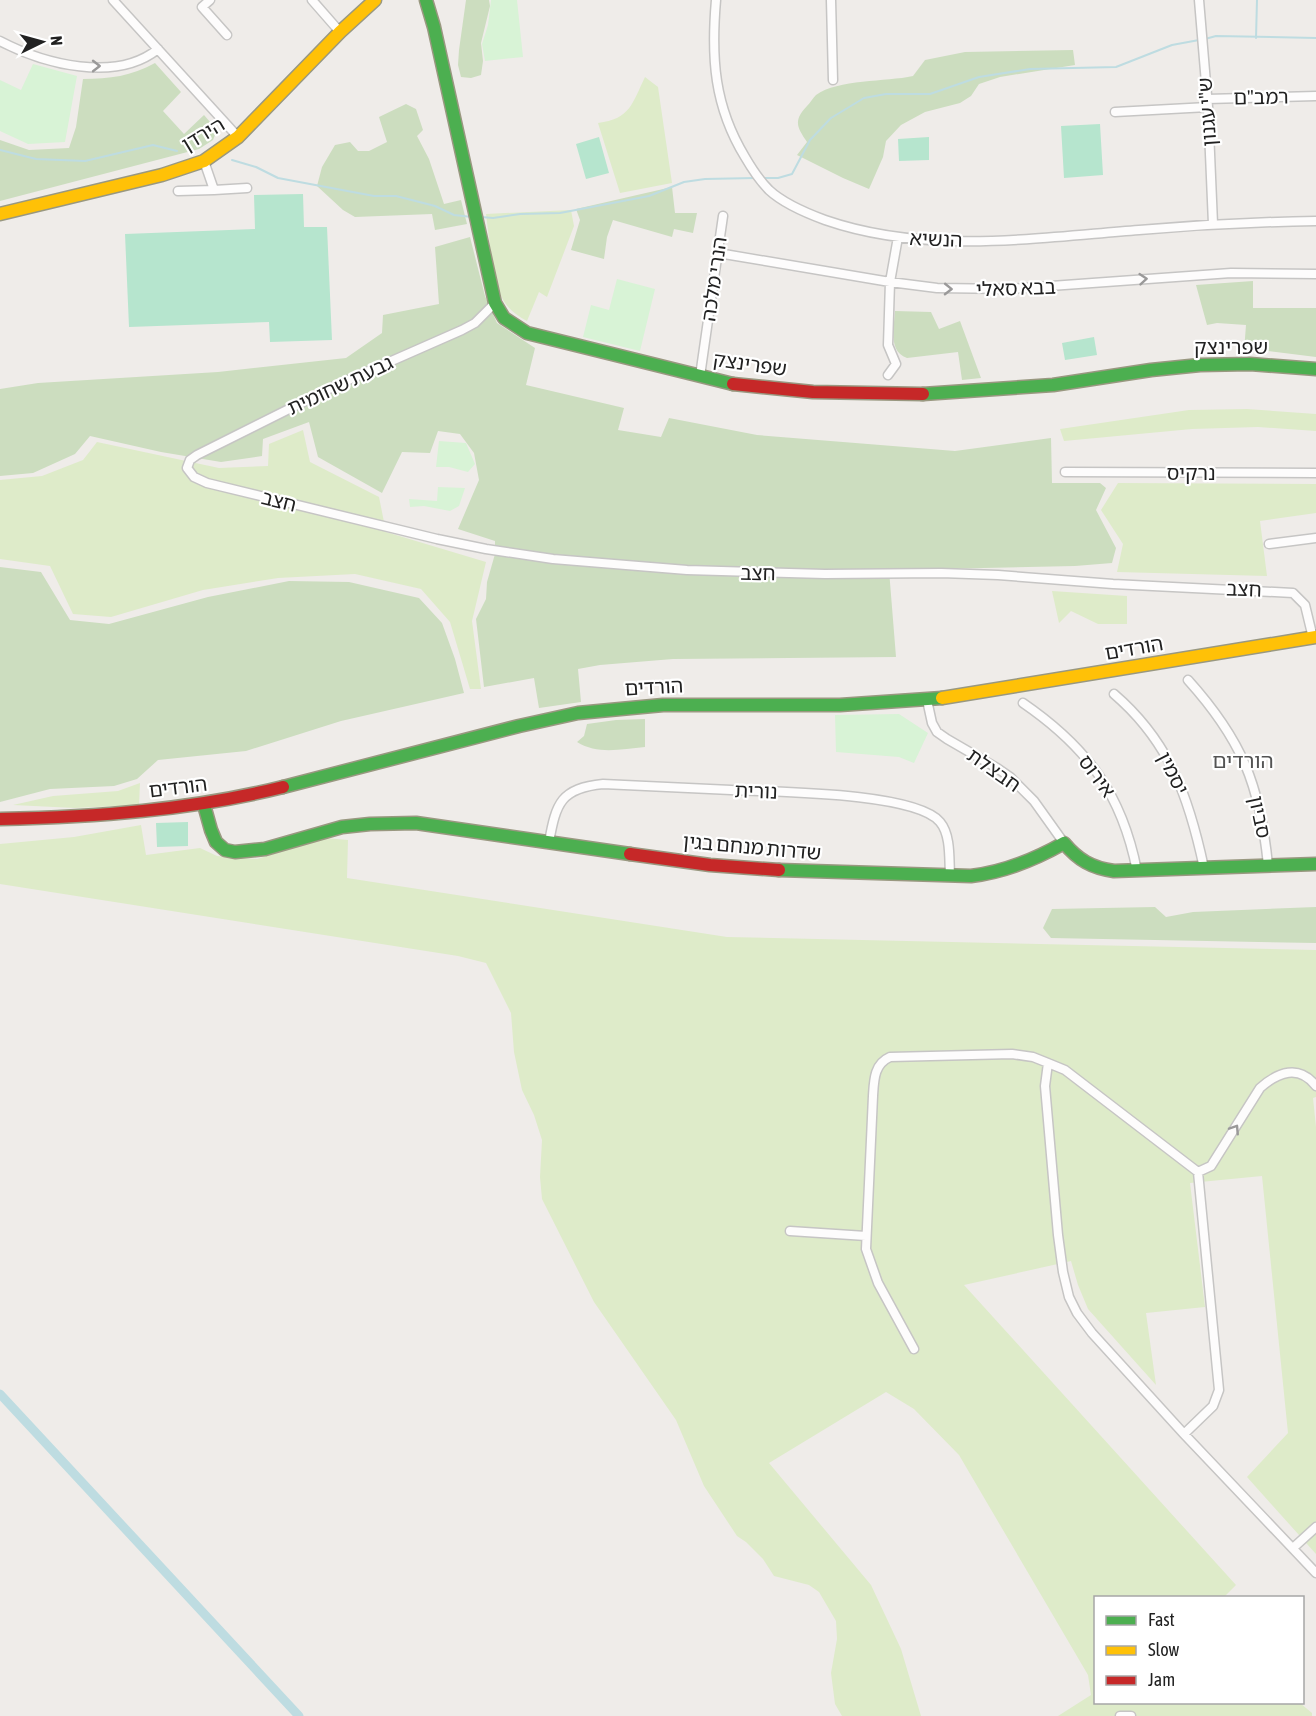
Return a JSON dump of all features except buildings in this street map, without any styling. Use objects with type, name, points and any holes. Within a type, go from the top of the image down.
[{"type":"street","points":[[114,0],[238,137]]},
{"type":"street","points":[[210,0],[202,7],[227,35]]},
{"type":"street","points":[[312,0],[340,32]]},
{"type":"street","name":"הירדן","points":[[0,214],[162,175],[204,161],[238,137],[340,32],[375,0]]},
{"type":"street","name":"הנשיא","points":[[716,0],[714,48],[719,95],[737,144],[757,176],[770,191],[790,205],[813,216],[844,226],[898,237],[937,241],[1009,239],[1213,224],[1316,221]]},
{"type":"street","points":[[831,0],[833,80]]},
{"type":"street","name":"ש\"י עגנון","points":[[1199,0],[1213,224]]},
{"type":"street","name":"שפרינצק","points":[[425,3],[434,27],[495,303],[504,318],[515,327],[534,336],[700,376],[766,388],[890,393],[952,392],[1055,385],[1185,366],[1248,365],[1316,369]]},
{"type":"street","points":[[0,41],[28,54],[76,66],[131,64],[148,57],[158,49]]},
{"type":"street","name":"רמב\"ם","points":[[1114,112],[1316,96]]},
{"type":"street","points":[[204,161],[214,190]]},
{"type":"street","points":[[178,191],[247,188]]},
{"type":"street","name":"הנרי מלכה","points":[[700,376],[723,216]]},
{"type":"street","points":[[888,375],[896,364],[888,345],[890,282],[898,237]]},
{"type":"street","name":"בבא סאלי","points":[[718,253],[937,288],[1010,290],[1196,275],[1316,274]]},
{"type":"street","name":"גבעת שחומית","points":[[187,468],[190,460],[197,455],[337,385],[462,330],[475,322],[495,303]]},
{"type":"street","name":"חצב","points":[[187,468],[194,477],[207,483],[437,539],[553,559],[687,570],[825,574],[998,574],[1113,584],[1293,593],[1305,605],[1314,637]]},
{"type":"street","name":"נרקיס","points":[[1065,472],[1316,473]]},
{"type":"street","points":[[1269,544],[1316,538]]},
{"type":"street","name":"הורדים","points":[[0,819],[60,818],[204,805],[519,726],[587,712],[663,705],[840,705],[927,700],[1314,637]]},
{"type":"street","name":"סביון","points":[[1188,680],[1215,714],[1240,752],[1260,807],[1268,865]]},
{"type":"street","name":"יסמין","points":[[1114,694],[1124,702],[1155,739],[1176,774],[1192,815],[1204,867]]},
{"type":"street","name":"חבצלת","points":[[927,700],[932,723],[937,732],[1010,777],[1034,801],[1064,843]]},
{"type":"street","name":"אירוס","points":[[1023,703],[1065,736],[1106,785],[1126,823],[1137,871]]},
{"type":"street","name":"נורית","points":[[549,842],[556,811],[561,801],[576,789],[588,786],[603,784],[846,795],[897,804],[932,815],[940,822],[944,830],[950,875]]},
{"type":"street","name":"שדרות מנחם בגין","points":[[204,805],[213,835],[218,843],[225,850],[234,852],[261,849],[340,827],[375,823],[416,824],[711,865],[814,872],[971,876],[1004,872],[1064,843]]},
{"type":"street","points":[[1064,843],[1073,855],[1097,870],[1137,871],[1316,864]]},
{"type":"street","points":[[914,1349],[878,1283],[866,1249],[875,1078],[882,1060],[901,1056],[1012,1054],[1033,1057],[1065,1070],[1198,1172],[1219,1390],[1213,1406],[1184,1434]]},
{"type":"street","points":[[1048,1063],[1045,1086],[1056,1212],[1063,1272],[1069,1297],[1077,1313],[1092,1333],[1184,1434],[1316,1572]]},
{"type":"street","points":[[1198,1172],[1210,1166],[1260,1088],[1270,1080],[1279,1074],[1299,1074],[1310,1079],[1316,1086]]},
{"type":"street","points":[[790,1231],[866,1236]]},
{"type":"street","points":[[1293,1548],[1316,1527]]},
{"type":"street","points":[[1120,1716],[1131,1716]]},
{"type":"green space","points":[[466,0],[489,0],[490,6],[481,43],[483,61],[481,75],[471,78],[461,77],[458,65]]},
{"type":"green space","points":[[491,0],[517,0],[523,57],[485,61],[482,44],[488,25]]},
{"type":"green space","points":[[1073,50],[1075,65],[1000,77],[979,84],[971,96],[960,103],[925,112],[901,125],[886,141],[883,157],[869,189],[797,155],[807,142],[799,128],[798,120],[816,95],[825,90],[849,84],[913,76],[925,60],[965,52]]},
{"type":"green space","points":[[155,63],[181,92],[163,111],[184,134],[204,115],[217,130],[213,140],[199,149],[0,201],[0,140],[29,150],[69,148],[76,127],[83,79],[120,76]]},
{"type":"green space","points":[[33,64],[77,76],[65,142],[28,144],[0,131],[0,80],[21,90]]},
{"type":"green space","points":[[645,77],[658,87],[672,183],[620,193],[598,123],[624,114],[633,102]]},
{"type":"green space","points":[[406,104],[416,109],[423,130],[417,136],[429,159],[444,204],[461,200],[467,224],[435,230],[432,214],[355,217],[343,210],[317,186],[322,167],[335,145],[350,142],[358,151],[369,151],[387,142],[379,117]]},
{"type":"green space","points":[[1100,124],[1103,175],[1064,178],[1061,126]]},
{"type":"green space","points":[[599,137],[609,173],[586,179],[576,144]]},
{"type":"green space","points":[[929,137],[929,160],[899,161],[898,139]]},
{"type":"green space","points":[[672,187],[675,213],[697,213],[693,233],[674,229],[672,237],[613,220],[607,237],[604,259],[571,250],[580,220],[576,209]]},
{"type":"green space","points":[[303,194],[304,227],[327,227],[332,340],[270,342],[269,322],[129,327],[125,234],[255,229],[254,195]]},
{"type":"green space","points":[[571,210],[574,226],[547,297],[539,292],[527,321],[505,303],[497,285],[486,214]]},
{"type":"green space","points":[[470,237],[485,296],[497,323],[535,348],[526,385],[624,408],[618,430],[661,437],[669,418],[757,435],[955,451],[1051,438],[1052,483],[1100,483],[1106,488],[1096,510],[1116,548],[1112,563],[1075,566],[889,570],[896,657],[673,659],[600,665],[578,669],[581,702],[539,708],[534,678],[484,687],[476,619],[486,599],[487,582],[495,554],[495,541],[458,529],[479,480],[474,453],[460,434],[438,431],[430,453],[402,452],[382,493],[318,457],[309,422],[263,439],[262,456],[221,462],[161,452],[90,436],[75,454],[33,473],[0,476],[0,389],[38,383],[218,372],[346,358],[382,333],[383,315],[439,304],[435,247]]},
{"type":"green space","points":[[617,279],[655,289],[640,351],[583,337],[591,305],[609,310]]},
{"type":"green space","points":[[1253,281],[1253,308],[1316,308],[1316,357],[1260,350],[1244,351],[1246,325],[1217,323],[1207,325],[1196,285]]},
{"type":"green space","points":[[895,311],[931,312],[939,329],[960,321],[981,378],[962,380],[958,352],[907,358],[901,355],[895,345],[893,331]]},
{"type":"green space","points":[[1094,337],[1097,355],[1065,360],[1062,343]]},
{"type":"green space","points":[[1247,409],[1316,414],[1316,431],[1258,427],[1192,429],[1064,441],[1060,429],[1189,410]]},
{"type":"green space","points":[[303,430],[310,462],[379,497],[386,532],[486,562],[472,621],[481,689],[470,689],[450,622],[421,589],[355,574],[278,578],[203,590],[111,617],[73,614],[50,566],[0,559],[0,480],[42,476],[83,460],[97,442],[219,468],[268,466],[269,444]]},
{"type":"green space","points":[[439,441],[466,443],[475,464],[468,472],[449,467],[436,467]]},
{"type":"green space","points":[[1118,483],[1316,484],[1316,513],[1260,521],[1267,576],[1117,572],[1123,544],[1101,510]]},
{"type":"green space","points":[[438,487],[465,488],[459,506],[450,511],[424,506],[410,507],[409,499],[437,501]]},
{"type":"green space","points":[[0,567],[41,572],[70,620],[109,624],[208,597],[289,581],[349,582],[419,598],[442,623],[464,693],[341,721],[246,751],[158,760],[137,779],[114,786],[50,789],[0,802]]},
{"type":"green space","points":[[1052,591],[1127,596],[1127,624],[1098,624],[1071,611],[1059,623]]},
{"type":"green space","points":[[899,714],[928,733],[914,763],[899,757],[836,752],[835,715]]},
{"type":"green space","points":[[645,719],[645,747],[601,750],[577,742],[584,736],[587,724]]},
{"type":"green space","points":[[140,783],[139,805],[75,808],[13,805],[53,796],[118,791]]},
{"type":"green space","points":[[188,822],[188,846],[157,847],[156,823]]},
{"type":"green space","points":[[141,825],[146,855],[200,848],[217,856],[257,859],[325,838],[348,840],[347,878],[727,937],[1316,950],[1316,1097],[1313,1098],[1316,1127],[1316,1554],[1247,1477],[1288,1433],[1262,1176],[1190,1183],[1205,1307],[1146,1313],[1156,1385],[1088,1309],[1071,1261],[964,1285],[1236,1585],[1225,1596],[1094,1596],[1094,1704],[1301,1704],[1312,1713],[1312,1716],[1058,1716],[1091,1695],[1088,1675],[959,1455],[914,1409],[886,1392],[769,1463],[871,1585],[901,1649],[921,1716],[842,1716],[835,1704],[831,1673],[837,1639],[836,1621],[819,1592],[809,1585],[774,1576],[763,1559],[737,1536],[704,1486],[676,1420],[594,1302],[542,1199],[540,1177],[542,1140],[534,1115],[522,1090],[514,1052],[511,1013],[486,963],[458,956],[0,884],[0,844],[74,837]]},
{"type":"green space","points":[[1155,907],[1166,917],[1193,912],[1316,907],[1316,943],[1051,938],[1043,928],[1052,909]]},
{"type":"waterway","points":[[1256,38],[1257,0]]},
{"type":"waterway","points":[[1205,39],[1216,36],[1316,38]]},
{"type":"waterway","points":[[761,178],[778,178],[792,174],[810,140],[831,118],[864,98],[886,94],[930,94],[979,77],[1030,69],[1116,67],[1172,45],[1199,40]]},
{"type":"waterway","points":[[0,150],[36,159],[85,161],[153,145],[177,151]]},
{"type":"waterway","points":[[232,160],[256,167],[278,178],[374,196],[396,196],[435,206],[454,215],[472,217]]},
{"type":"waterway","points":[[481,217],[560,213],[649,196],[684,182],[705,179],[755,178]]},
{"type":"waterway","points":[[0,1394],[299,1716]]},
{"type":"traffic: fast","points":[[426,0],[434,27],[495,303],[504,318],[527,333],[733,384]]},
{"type":"traffic: fast","points":[[923,394],[1053,385],[1200,365],[1250,364],[1316,369]]},
{"type":"traffic: fast","points":[[283,787],[578,713],[663,705],[840,705],[942,698]]},
{"type":"traffic: fast","points":[[204,805],[216,842],[225,850],[235,852],[265,849],[342,827],[416,823],[630,854]]},
{"type":"traffic: fast","points":[[779,870],[971,876],[996,872],[1019,864],[1064,843],[1086,862],[1114,871],[1316,864]]},
{"type":"traffic: slow","points":[[0,214],[162,175],[204,161],[238,137],[340,32],[375,0]]},
{"type":"traffic: slow","points":[[942,698],[1316,637]]},
{"type":"traffic: jam","points":[[733,384],[813,392],[923,394]]},
{"type":"traffic: jam","points":[[0,819],[143,811],[178,807],[283,787]]},
{"type":"traffic: jam","points":[[630,854],[710,865],[779,870]]},
{"type":"district","name":"הורדים","points":[[1243,761]]}]
